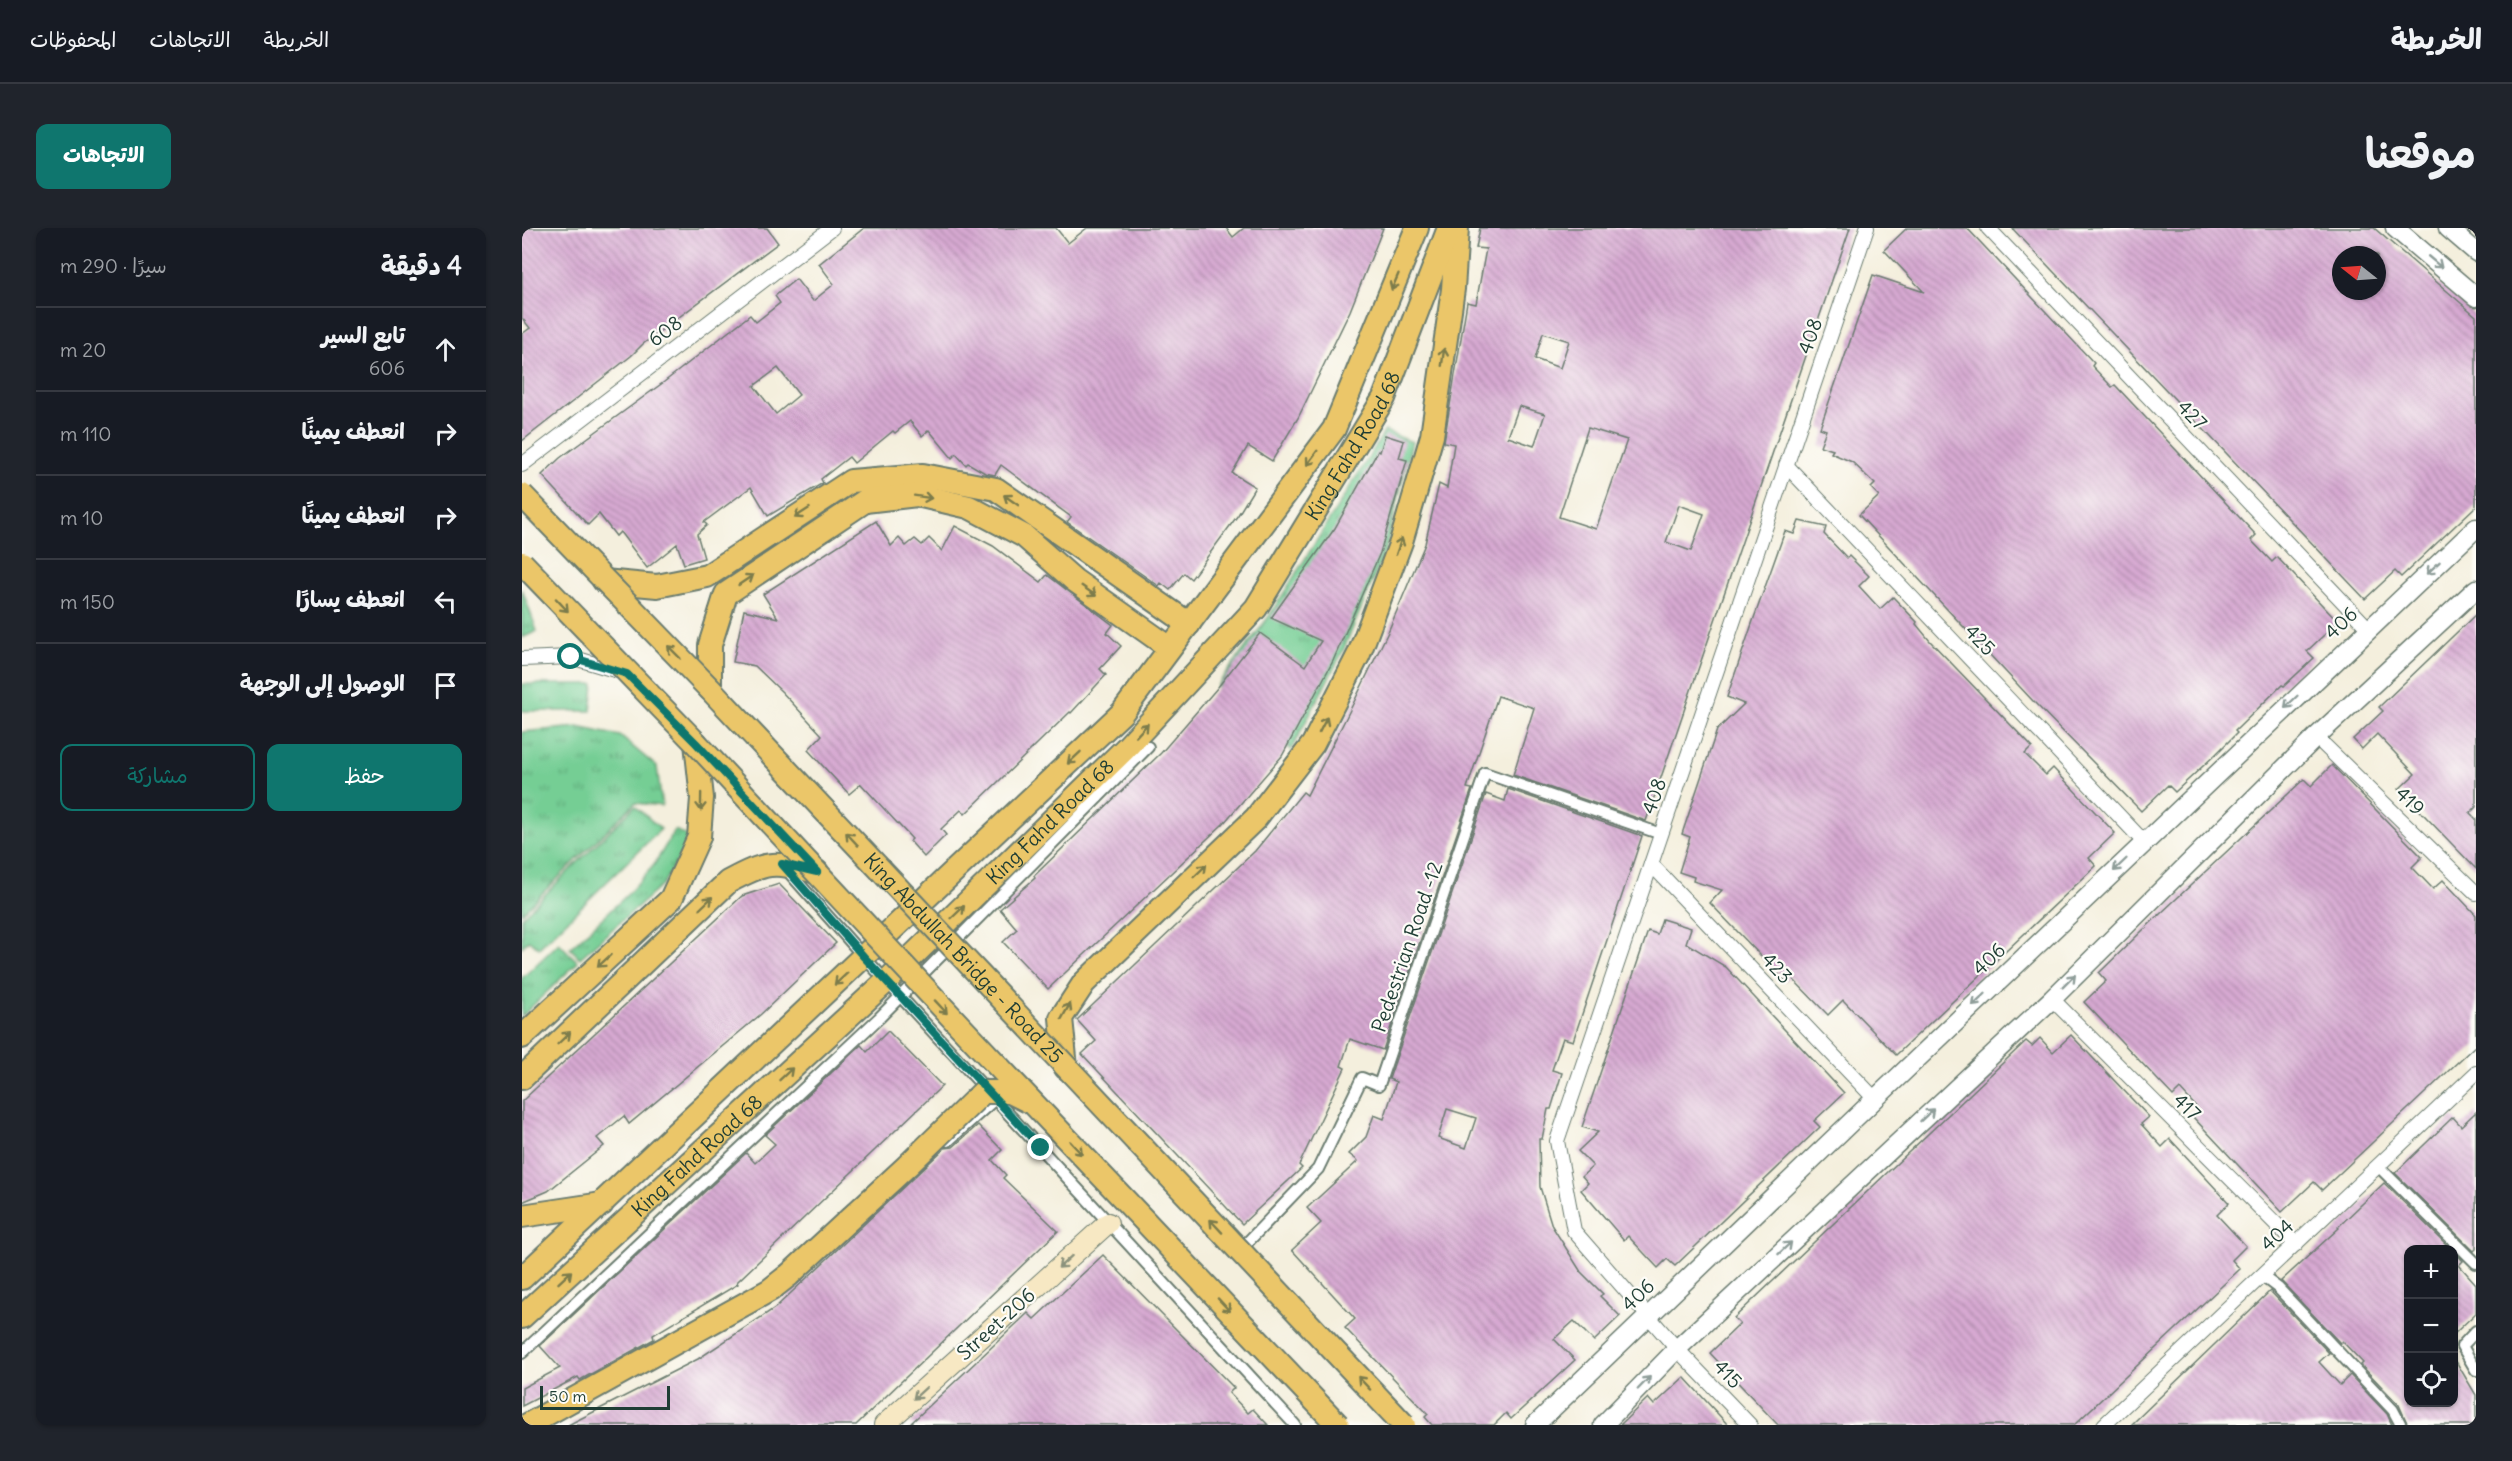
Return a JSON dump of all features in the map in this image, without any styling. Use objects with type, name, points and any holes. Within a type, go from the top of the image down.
[{"type":"main road","name":"King Fahd Road 68","points":[[522,1278],[1122,713],[1334,429],[1417,228]]},
{"type":"main road","name":"King Fahd Road 68","points":[[522,1317],[886,982],[1125,749],[1256,608],[1384,398],[1449,228]]},
{"type":"main road","points":[[1066,1068],[1061,1018],[1084,983],[1256,818],[1313,744],[1359,654],[1401,542],[1432,436],[1453,289],[1457,228]]},
{"type":"main road","points":[[604,581],[657,586],[707,576],[851,481],[923,475],[996,489],[1189,624]]},
{"type":"main road","name":"King Abdullah Bridge - Road 25","points":[[522,495],[710,689],[1404,1425]]},
{"type":"main road","points":[[710,689],[710,645],[726,594],[865,501],[917,495],[969,507],[1024,536],[1074,580],[1170,648]]},
{"type":"main road","points":[[522,563],[696,743],[1338,1425]]},
{"type":"main road","points":[[522,1037],[671,899],[699,837],[702,798],[696,743]]},
{"type":"main road","points":[[522,1078],[728,882],[751,869],[775,863],[817,872]]},
{"type":"main road","points":[[527,1425],[770,1290],[789,1275],[983,1092],[1011,1092],[1036,1106]]},
{"type":"main road","points":[[522,1216],[602,1204]]},
{"type":"main road","name":"Street-206","points":[[884,1425],[1108,1223]]},
{"type":"street","name":"408","points":[[1677,1349],[1574,1231],[1557,1141],[1867,228]]},
{"type":"street","name":"427","points":[[1988,228],[2368,628]]},
{"type":"street","points":[[2395,228],[2476,297]]},
{"type":"street","points":[[2448,228],[2476,252]]},
{"type":"street","name":"608","points":[[522,465],[825,230]]},
{"type":"street","name":"425","points":[[1786,465],[2144,842]]},
{"type":"street","name":"406","points":[[1536,1425],[2368,628],[2476,528]]},
{"type":"street","points":[[1603,1425],[1677,1349],[2052,999],[2316,737],[2476,589]]},
{"type":"street","points":[[522,658],[571,657],[627,674]]},
{"type":"street","name":"419","points":[[2316,737],[2476,893]]},
{"type":"street","points":[[522,1353],[879,1018],[1148,747]]},
{"type":"street","name":"Pedestrian Road -12","points":[[1237,1254],[1318,1169],[1362,1078],[1379,1084],[1485,773],[1661,834]]},
{"type":"street","points":[[782,864],[886,982],[1295,1425]]},
{"type":"street","name":"423","points":[[1651,864],[1875,1099]]},
{"type":"street","name":"417","points":[[2052,999],[2296,1244]]},
{"type":"street","name":"404","points":[[2104,1425],[2476,1073]]},
{"type":"street","points":[[547,1425],[773,1301],[995,1099]]},
{"type":"street","points":[[2378,1166],[2476,1263]]},
{"type":"street","points":[[2262,1276],[2277,1288],[2393,1410],[2401,1425]]},
{"type":"street","points":[[2476,1331],[2462,1346],[2476,1370]]},
{"type":"street","name":"415","points":[[1677,1349],[1750,1425]]},
{"type":"green space","points":[[1385,431],[1412,442],[1385,551],[1343,651],[1291,750],[1217,686],[1270,615]]},
{"type":"green space","points":[[522,589],[537,631],[522,638]]},
{"type":"green space","points":[[522,684],[594,684],[591,711],[522,711]]},
{"type":"green space","points":[[578,727],[620,736],[657,767],[662,806],[635,803],[522,913],[522,732]]},
{"type":"green space","points":[[635,806],[661,829],[539,948],[529,940],[522,947],[522,917]]},
{"type":"green space","points":[[675,830],[689,837],[681,855],[662,885],[580,958],[570,948],[627,895],[654,865]]},
{"type":"green space","points":[[559,943],[578,962],[522,1016],[522,978]]},
{"type":"building","points":[[522,228],[767,228],[778,243],[643,344],[631,356],[522,441],[522,334],[530,328],[522,318]]},
{"type":"building","points":[[864,228],[1056,228],[1068,243],[1087,228],[1226,228],[1233,237],[1244,228],[1383,228],[1350,311],[1298,418],[1272,461],[1248,446],[1232,473],[1255,487],[1238,515],[1191,579],[1184,573],[1170,590],[1161,583],[1159,586],[1067,522],[1071,517],[1001,465],[995,475],[985,473],[968,463],[966,465],[956,454],[952,458],[929,430],[922,436],[910,421],[895,433],[893,431],[854,463],[849,457],[821,479],[823,483],[768,516],[751,487],[704,522],[707,525],[697,534],[704,558],[684,564],[677,544],[647,568],[620,532],[616,536],[599,514],[588,525],[542,475],[560,458],[664,382],[750,315],[756,322],[780,303],[775,296],[796,279],[813,301],[834,284],[819,264]],"holes":[[[778,368],[799,395],[776,414],[754,386]]]},
{"type":"building","points":[[1480,228],[1850,228],[1646,821],[1513,775],[1534,708],[1498,696],[1467,788],[1472,789],[1383,1050],[1350,1039],[1341,1066],[1345,1068],[1299,1165],[1302,1168],[1242,1224],[1082,1054],[1096,1041],[1077,1020],[1255,851],[1303,792],[1307,795],[1388,632],[1425,544],[1439,484],[1447,488],[1454,444],[1444,442],[1467,302],[1476,304],[1486,249],[1476,248]],"holes":[[[1543,333],[1569,341],[1560,368],[1535,359]],[[1519,406],[1545,414],[1534,446],[1508,437]],[[1588,428],[1627,440],[1596,529],[1559,517]],[[1679,505],[1704,514],[1691,551],[1666,542]]]},
{"type":"building","points":[[1907,228],[1967,228],[2094,363],[2092,366],[2112,387],[2115,385],[2256,535],[2251,540],[2272,562],[2277,557],[2338,622],[2307,651],[2314,658],[2284,686],[2282,685],[2235,731],[2237,733],[2216,754],[2175,792],[2168,785],[2141,811],[2033,701],[1859,515],[1879,496],[1871,488],[1875,484],[1852,462],[1831,453],[1833,450],[1820,446],[1826,430],[1820,428],[1873,275],[1924,292],[1884,250]]},
{"type":"building","points":[[2012,228],[2374,228],[2476,316],[2476,506],[2401,577],[2395,571],[2365,599]]},
{"type":"building","points":[[1385,435],[1404,441],[1399,458],[1407,460],[1380,553],[1333,661],[1282,756],[1223,824],[1048,989],[1003,942],[1017,929],[1000,909],[1035,878],[1034,876],[1161,753],[1218,687],[1260,633],[1305,666],[1321,641],[1271,618],[1335,528],[1378,451],[1380,452]]},
{"type":"building","points":[[876,521],[891,546],[899,538],[906,546],[915,539],[922,545],[929,538],[942,551],[955,526],[993,546],[1041,582],[1047,575],[1113,625],[1107,633],[1121,646],[1100,669],[1106,675],[1071,713],[965,814],[961,810],[941,829],[946,835],[924,857],[910,841],[912,839],[861,784],[849,794],[808,750],[822,735],[782,692],[755,666],[733,662],[744,610],[778,618],[763,594]]},
{"type":"building","points":[[1799,521],[1826,527],[1824,534],[1847,558],[1849,556],[1869,576],[1859,586],[1880,609],[1893,597],[1917,622],[1916,624],[1930,641],[2032,747],[2025,754],[2046,775],[2053,768],[2115,833],[2089,858],[2096,866],[1896,1055],[1843,1000],[1828,1015],[1790,976],[1785,981],[1710,903],[1722,890],[1693,881],[1694,877],[1679,872],[1690,837],[1682,834],[1717,730],[1744,704],[1727,697],[1754,618],[1785,531],[1794,534]]},
{"type":"building","points":[[2476,614],[2476,807],[2470,813],[2476,819],[2476,869],[2399,789],[2415,774],[2377,734],[2362,749],[2353,739],[2383,711],[2379,707]]},
{"type":"building","points":[[2332,765],[2422,857],[2412,867],[2433,889],[2443,880],[2476,915],[2476,1045],[2322,1190],[2314,1182],[2282,1212],[2193,1117],[2200,1111],[2180,1089],[2173,1096],[2084,1002],[2106,981],[2099,973],[2142,931],[2304,779],[2311,786]]},
{"type":"building","points":[[1508,789],[1642,836],[1573,1041],[1563,1038],[1552,1070],[1562,1073],[1551,1109],[1548,1109],[1542,1139],[1539,1139],[1540,1187],[1552,1226],[1581,1272],[1603,1294],[1600,1296],[1620,1316],[1594,1341],[1574,1321],[1554,1339],[1575,1360],[1511,1419],[1506,1413],[1494,1425],[1432,1425],[1425,1417],[1428,1414],[1345,1328],[1355,1319],[1292,1250],[1321,1223],[1307,1208],[1358,1161],[1349,1154],[1366,1137],[1374,1115],[1384,1119],[1396,1082],[1389,1079],[1486,794],[1505,801]],"holes":[[[1447,1109],[1476,1118],[1466,1148],[1438,1138]]]},
{"type":"building","points":[[779,884],[836,943],[760,1015],[629,1124],[624,1116],[597,1138],[604,1146],[548,1191],[522,1202],[522,1101],[742,896]]},
{"type":"building","points":[[1662,919],[1691,928],[1686,943],[1726,967],[1844,1093],[1814,1121],[1820,1127],[1675,1266],[1667,1259],[1658,1268],[1628,1236],[1624,1240],[1581,1190],[1588,1183],[1582,1176],[1593,1166],[1578,1151],[1598,1132],[1582,1127],[1648,931],[1657,934]]},
{"type":"building","points":[[888,1031],[942,1086],[737,1282],[738,1284],[653,1335],[654,1339],[580,1380],[578,1377],[522,1406],[522,1388],[560,1368],[540,1346],[746,1153],[755,1163],[775,1144],[765,1135],[861,1045],[867,1052]]},
{"type":"building","points":[[2071,1035],[2149,1117],[2141,1124],[2162,1147],[2170,1139],[2229,1203],[2217,1215],[2246,1246],[2232,1260],[2240,1269],[2074,1425],[1778,1425],[1710,1353],[1740,1324],[1734,1318],[2026,1041],[2032,1046],[2040,1038],[2053,1052]]},
{"type":"building","points":[[2476,1112],[2476,1249],[2474,1251],[2395,1173],[2453,1117],[2461,1126]]},
{"type":"building","points":[[978,1125],[1002,1150],[992,1160],[1006,1175],[1003,1178],[1058,1231],[856,1425],[568,1425],[698,1359],[775,1308],[945,1148],[953,1147]]},
{"type":"building","points":[[2384,1183],[2447,1245],[2404,1245],[2404,1407],[2458,1407],[2458,1365],[2476,1395],[2476,1425],[2408,1425],[2399,1405],[2361,1365],[2363,1363],[2342,1341],[2340,1343],[2281,1281]]},
{"type":"building","points":[[1103,1255],[1234,1388],[1229,1393],[1248,1413],[1253,1409],[1268,1425],[909,1425],[1028,1313],[1034,1319]]},
{"type":"building","points":[[2458,1255],[2463,1261],[2459,1265],[2476,1284],[2476,1313],[2458,1330]]},
{"type":"building","points":[[2270,1291],[2329,1353],[2319,1362],[2340,1385],[2350,1375],[2387,1414],[2392,1425],[2131,1425]]},
{"type":"building","points":[[1684,1377],[1728,1425],[1620,1425],[1648,1398],[1654,1405]]},
{"type":"route","points":[[571,657],[627,674],[696,743],[817,872],[782,864],[864,957],[1041,1148]]}]
